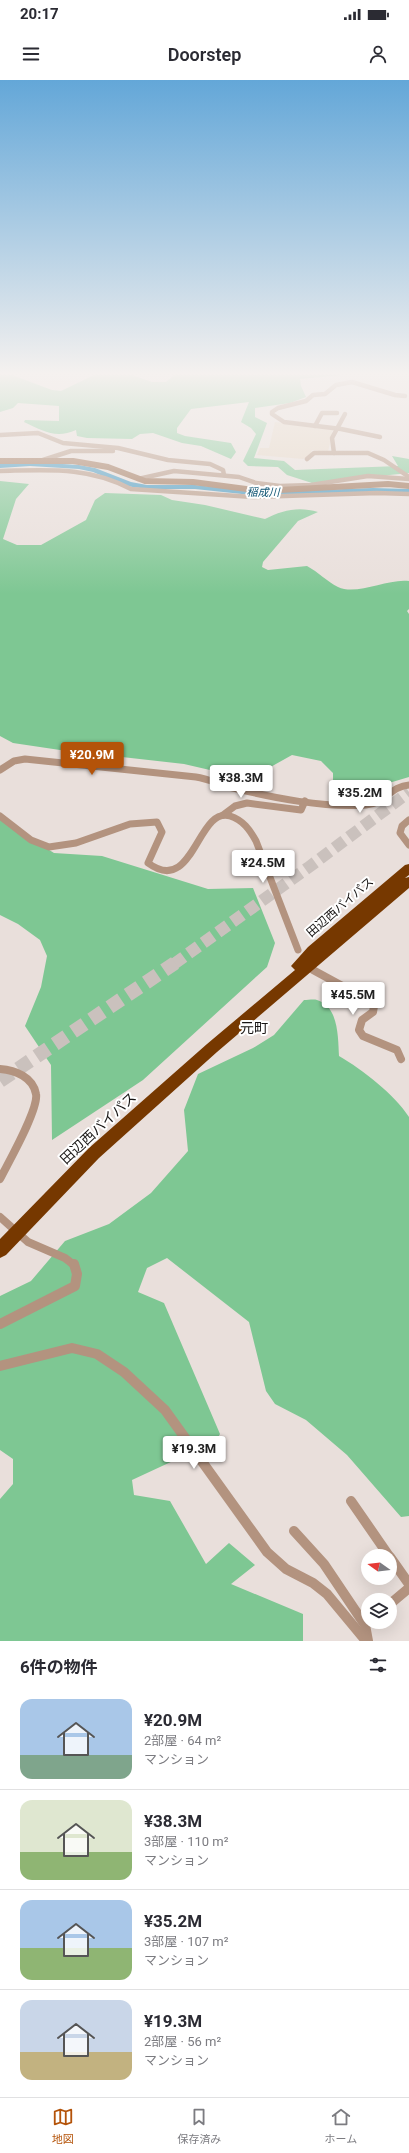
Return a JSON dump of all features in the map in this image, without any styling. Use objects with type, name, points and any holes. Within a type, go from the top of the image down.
[{"type":"highway","name":"田辺西バイパス","points":[[224,1038],[313,950],[409,868]]},
{"type":"highway","name":"田辺西バイパス","points":[[0,1250],[94,1153],[224,1038],[409,881]]},
{"type":"main road","points":[[0,462],[43,460],[73,461],[96,466],[136,479],[193,482],[262,491],[381,484],[408,492]]},
{"type":"street","points":[[111,448],[123,449],[168,460],[210,464],[223,470],[224,475]]},
{"type":"street","points":[[333,448],[334,453]]},
{"type":"street","points":[[43,460],[71,451],[107,451],[123,449]]},
{"type":"street","points":[[307,459],[314,453],[360,452],[376,456],[409,478]]},
{"type":"street","points":[[86,471],[96,466]]},
{"type":"street","points":[[0,471],[86,471],[116,481],[131,489],[147,491],[207,492],[253,497],[408,492]]},
{"type":"street","points":[[136,479],[174,471],[239,477],[256,483],[280,486],[311,485],[368,476],[409,478]]},
{"type":"street","points":[[0,770],[14,761],[25,759],[182,774],[207,779],[230,787],[305,801],[366,805],[378,803],[386,799],[392,790],[400,785],[409,785]]},
{"type":"street","points":[[0,816],[37,843],[49,847],[77,842],[138,822],[157,822],[162,832],[157,846],[148,863],[153,868],[164,872],[176,868],[185,862],[196,848],[210,821],[223,816],[235,806],[247,803],[301,810],[305,801]]},
{"type":"street","points":[[223,816],[233,816],[243,822],[255,839],[298,950]]},
{"type":"street","points":[[409,820],[402,826],[400,833],[409,845]]},
{"type":"street","points":[[313,970],[370,1001],[374,1006],[373,1012],[362,1020],[359,1030],[363,1036],[397,1050],[401,1059]]},
{"type":"street","points":[[0,1069],[10,1070],[24,1075],[36,1094],[33,1111],[0,1179]]},
{"type":"street","points":[[0,1217],[17,1232],[23,1240],[74,1264],[78,1274],[75,1286],[0,1324]]},
{"type":"street","points":[[0,1366],[72,1348],[97,1354],[124,1372],[165,1410],[267,1552],[286,1569],[313,1583],[327,1594],[367,1641]]},
{"type":"street","points":[[351,1501],[385,1549]]},
{"type":"street","points":[[294,1530],[324,1564],[361,1616]]},
{"type":"street","points":[[397,1566],[409,1584]]},
{"type":"street","points":[[397,1598],[409,1588]]},
{"type":"street","points":[[367,1629],[367,1641]]},
{"type":"shaded area","points":[[260,448],[329,448],[328,452],[312,450],[310,455],[303,459],[257,455]]},
{"type":"green space","points":[[205,448],[234,448],[236,452],[231,459]]},
{"type":"green space","points":[[249,448],[258,448],[254,458],[284,461],[295,470],[398,466],[392,456],[409,459],[409,473],[312,483],[287,475],[278,467],[248,466],[243,461]]},
{"type":"green space","points":[[0,481],[29,484],[16,499],[3,539],[17,545],[41,545],[86,520],[95,500],[105,493],[161,495],[172,500],[205,505],[265,519],[284,511],[297,509],[318,512],[298,521],[263,562],[262,567],[268,570],[307,566],[334,585],[346,589],[409,581],[409,609],[407,611],[409,614],[409,777],[352,794],[333,795],[333,773],[321,761],[292,755],[267,769],[240,777],[184,764],[60,750],[13,743],[0,736]]},
{"type":"green space","points":[[0,819],[54,853],[102,856],[208,889],[253,888],[275,943],[267,967],[143,1080],[52,1140],[51,1065],[25,1026],[41,987],[47,956],[40,940],[18,924],[0,915]]},
{"type":"green space","points":[[304,1000],[317,1000],[324,1003],[330,1009],[336,1024],[339,1056],[358,1068],[387,1091],[403,1108],[409,1117],[409,1516],[401,1517],[347,1455],[306,1420],[275,1404],[266,1391],[249,1322],[167,1258],[147,1268],[138,1292],[164,1303],[220,1434],[216,1441],[132,1480],[134,1495],[170,1501],[206,1564],[229,1543],[255,1565],[231,1584],[303,1614],[303,1641],[0,1641],[0,1499],[13,1484],[13,1459],[0,1450],[0,1296],[31,1281],[65,1241],[109,1224],[151,1193],[188,1151],[184,1110],[198,1074],[253,1048],[274,1035]]},
{"type":"waterway","name":"稲成川","points":[[0,466],[30,464],[79,467],[95,470],[129,484],[147,487],[195,487],[260,494],[373,490],[409,491]]},
{"type":"tunnel","points":[[174,964],[309,867],[409,792]]},
{"type":"tunnel","points":[[0,1081],[175,963]]},
{"type":"district","name":"元町","points":[[254,1028]]}]
